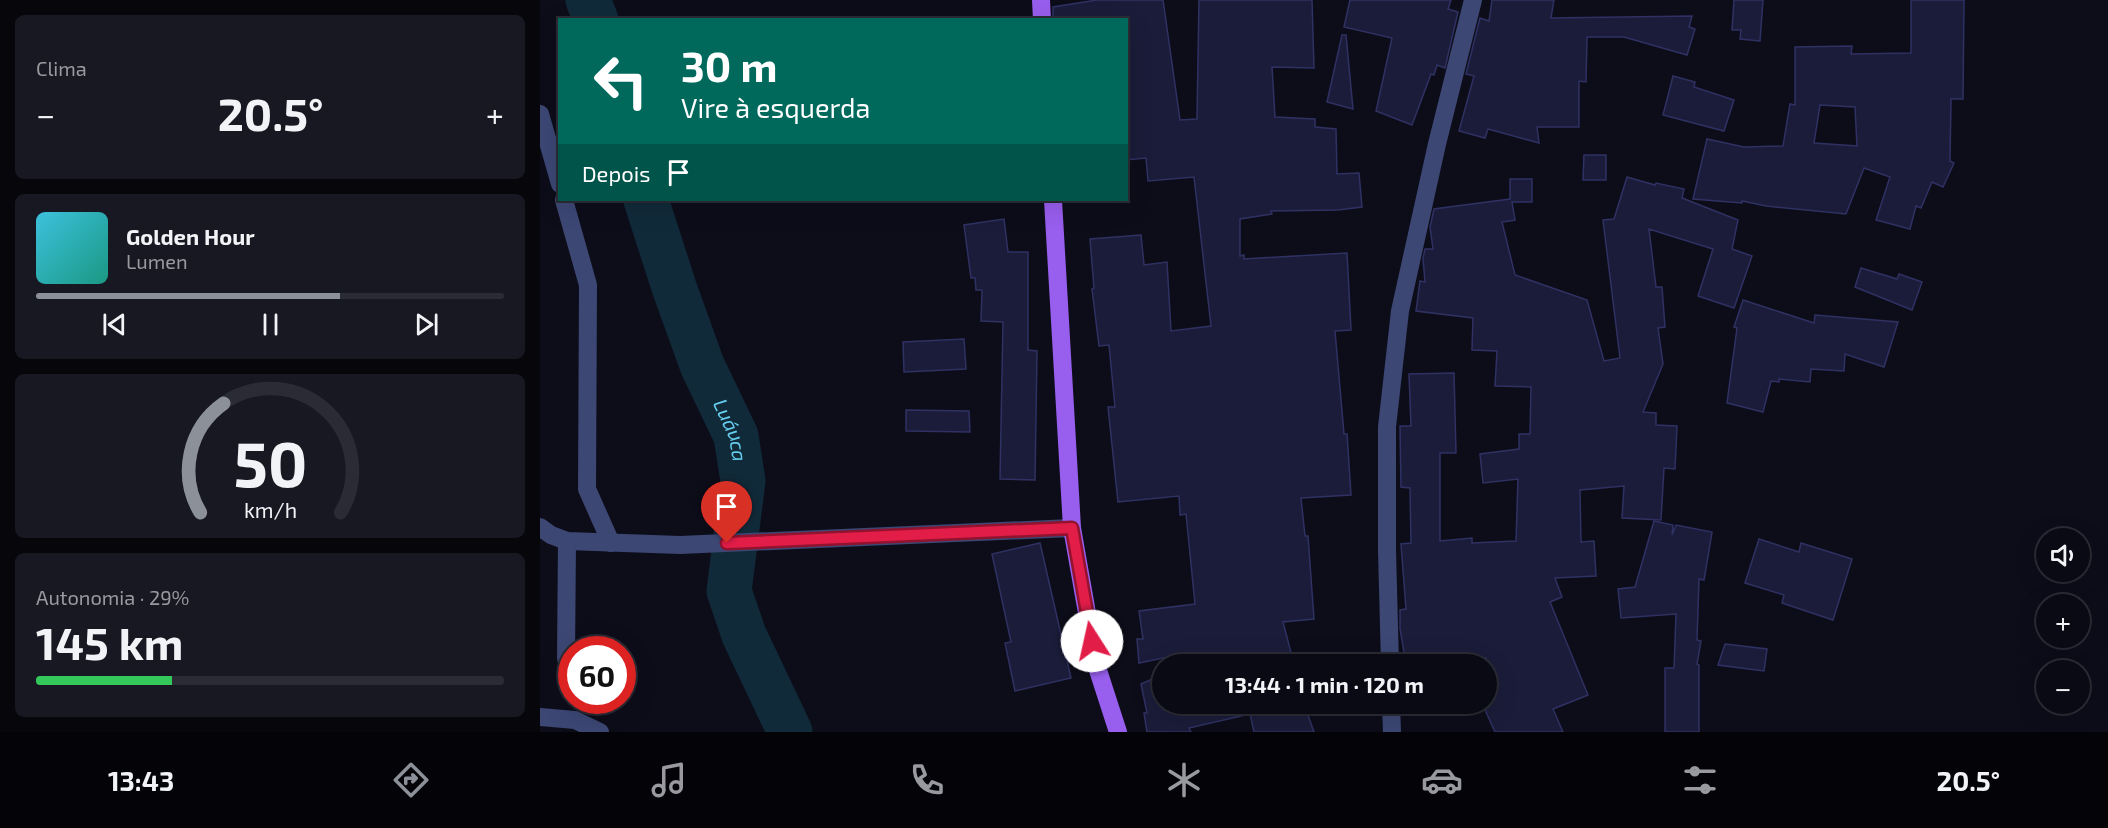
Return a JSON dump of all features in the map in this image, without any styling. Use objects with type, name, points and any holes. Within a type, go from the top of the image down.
[{"type":"main road","points":[[1041,0],[1042,18]]},
{"type":"main road","points":[[1053,201],[1072,528],[1096,664],[1118,732]]},
{"type":"street","points":[[1390,654],[1387,551],[1388,427],[1400,311],[1437,144],[1473,0]]},
{"type":"street","points":[[540,114],[558,177]]},
{"type":"street","points":[[564,201],[588,285],[587,489],[611,543]]},
{"type":"street","points":[[540,527],[551,536],[567,542],[680,545],[1072,528]]},
{"type":"street","points":[[566,636],[567,542]]},
{"type":"street","points":[[574,714],[575,720]]},
{"type":"street","points":[[1392,714],[1392,732]]},
{"type":"street","points":[[540,717],[575,720],[600,732]]},
{"type":"building","points":[[1097,0],[1163,0],[1180,120],[1197,119],[1199,0],[1312,0],[1314,68],[1272,67],[1275,117],[1315,119],[1315,127],[1336,129],[1337,174],[1359,173],[1362,207],[1338,210],[1271,211],[1272,214],[1240,219],[1240,256],[1244,255],[1244,259],[1347,253],[1351,330],[1335,331],[1344,434],[1347,434],[1351,495],[1301,498],[1305,536],[1308,536],[1314,619],[1283,622],[1291,654],[1152,654],[1152,660],[1139,663],[1137,639],[1143,639],[1139,611],[1195,604],[1186,514],[1180,515],[1179,496],[1118,502],[1108,407],[1115,407],[1109,345],[1099,346],[1092,289],[1094,288],[1090,239],[1141,235],[1144,265],[1167,262],[1171,331],[1211,326],[1194,177],[1148,181],[1146,158],[1128,160],[1128,18],[1053,18],[1053,7]]},
{"type":"building","points":[[1350,0],[1451,0],[1448,9],[1458,12],[1445,68],[1437,65],[1434,75],[1431,74],[1412,125],[1376,111],[1392,38],[1344,27]]},
{"type":"building","points":[[1492,0],[1554,0],[1551,18],[1692,16],[1689,27],[1695,29],[1687,55],[1624,37],[1587,37],[1586,82],[1579,81],[1579,127],[1537,127],[1539,143],[1488,129],[1485,138],[1459,131],[1474,76],[1466,74],[1480,18],[1489,21]]},
{"type":"building","points":[[1734,0],[1763,0],[1760,41],[1740,39],[1741,30],[1732,30]]},
{"type":"building","points":[[1911,0],[1964,0],[1963,99],[1951,99],[1950,161],[1954,163],[1943,187],[1932,182],[1921,208],[1916,206],[1910,229],[1876,220],[1890,177],[1864,168],[1846,214],[1766,206],[1742,201],[1742,203],[1693,199],[1707,139],[1744,147],[1783,146],[1790,104],[1795,105],[1795,47],[1852,46],[1851,54],[1911,53]],"holes":[[[1820,105],[1855,107],[1857,146],[1814,143]]]},
{"type":"building","points":[[1342,35],[1346,35],[1353,109],[1327,102]]},
{"type":"building","points":[[1673,76],[1695,82],[1694,87],[1734,100],[1724,131],[1663,115]]},
{"type":"building","points":[[1584,155],[1606,155],[1606,180],[1583,180]]},
{"type":"building","points":[[1627,177],[1655,185],[1656,183],[1684,189],[1682,198],[1738,220],[1732,249],[1752,256],[1734,308],[1698,296],[1713,249],[1649,229],[1656,287],[1662,287],[1665,327],[1658,328],[1663,364],[1643,412],[1656,413],[1656,425],[1677,426],[1675,469],[1664,468],[1661,520],[1622,518],[1624,486],[1580,490],[1581,542],[1594,541],[1596,576],[1555,578],[1562,597],[1550,602],[1588,695],[1553,709],[1563,732],[1495,732],[1487,714],[1497,714],[1497,654],[1404,654],[1400,629],[1400,610],[1406,609],[1401,544],[1411,543],[1410,488],[1401,487],[1400,426],[1411,426],[1409,374],[1454,373],[1456,453],[1440,453],[1440,541],[1472,538],[1472,543],[1516,541],[1518,479],[1483,483],[1480,454],[1519,449],[1519,434],[1530,434],[1531,387],[1495,386],[1497,351],[1472,350],[1473,318],[1416,311],[1420,281],[1425,282],[1423,258],[1425,249],[1433,249],[1430,227],[1434,209],[1510,199],[1510,179],[1532,179],[1532,202],[1512,202],[1515,220],[1502,222],[1515,275],[1587,300],[1604,361],[1620,358],[1603,220],[1614,219]]},
{"type":"building","points":[[1004,219],[1008,252],[1028,252],[1028,350],[1037,351],[1035,480],[1000,479],[1003,322],[981,321],[982,290],[976,290],[975,278],[971,278],[964,225]]},
{"type":"building","points":[[1861,268],[1897,279],[1899,274],[1922,282],[1912,310],[1855,287]]},
{"type":"building","points":[[1743,300],[1814,323],[1815,315],[1898,322],[1884,367],[1845,354],[1844,371],[1811,369],[1810,382],[1779,379],[1779,382],[1771,381],[1763,412],[1727,403],[1737,328],[1734,327]]},
{"type":"building","points":[[964,339],[966,369],[904,372],[903,342]]},
{"type":"building","points":[[906,410],[969,411],[970,432],[906,431]]},
{"type":"building","points":[[1654,521],[1673,525],[1672,535],[1676,525],[1712,532],[1704,580],[1699,579],[1697,640],[1701,641],[1697,664],[1699,665],[1699,732],[1665,732],[1665,668],[1674,668],[1676,614],[1621,618],[1618,589],[1635,587]]},
{"type":"building","points":[[1759,539],[1799,552],[1801,543],[1852,559],[1833,620],[1782,603],[1784,595],[1745,583]]},
{"type":"building","points":[[1040,543],[1071,678],[1015,691],[1005,643],[1011,642],[992,554]]},
{"type":"building","points":[[1725,644],[1767,649],[1764,671],[1718,665]]},
{"type":"building","points":[[1152,679],[1152,714],[1250,714],[1189,728],[1191,732],[1147,732],[1144,713],[1147,713],[1141,684]]},
{"type":"building","points":[[1250,714],[1308,714],[1314,732],[1254,732]]},
{"type":"waterway","name":"Luáuca","points":[[588,0],[595,18]]},
{"type":"waterway","name":"Luáuca","points":[[646,201],[702,365],[736,436],[743,481],[729,591],[744,635],[790,732]]},
{"type":"route","points":[[727,543],[1072,528],[1092,641]]}]
